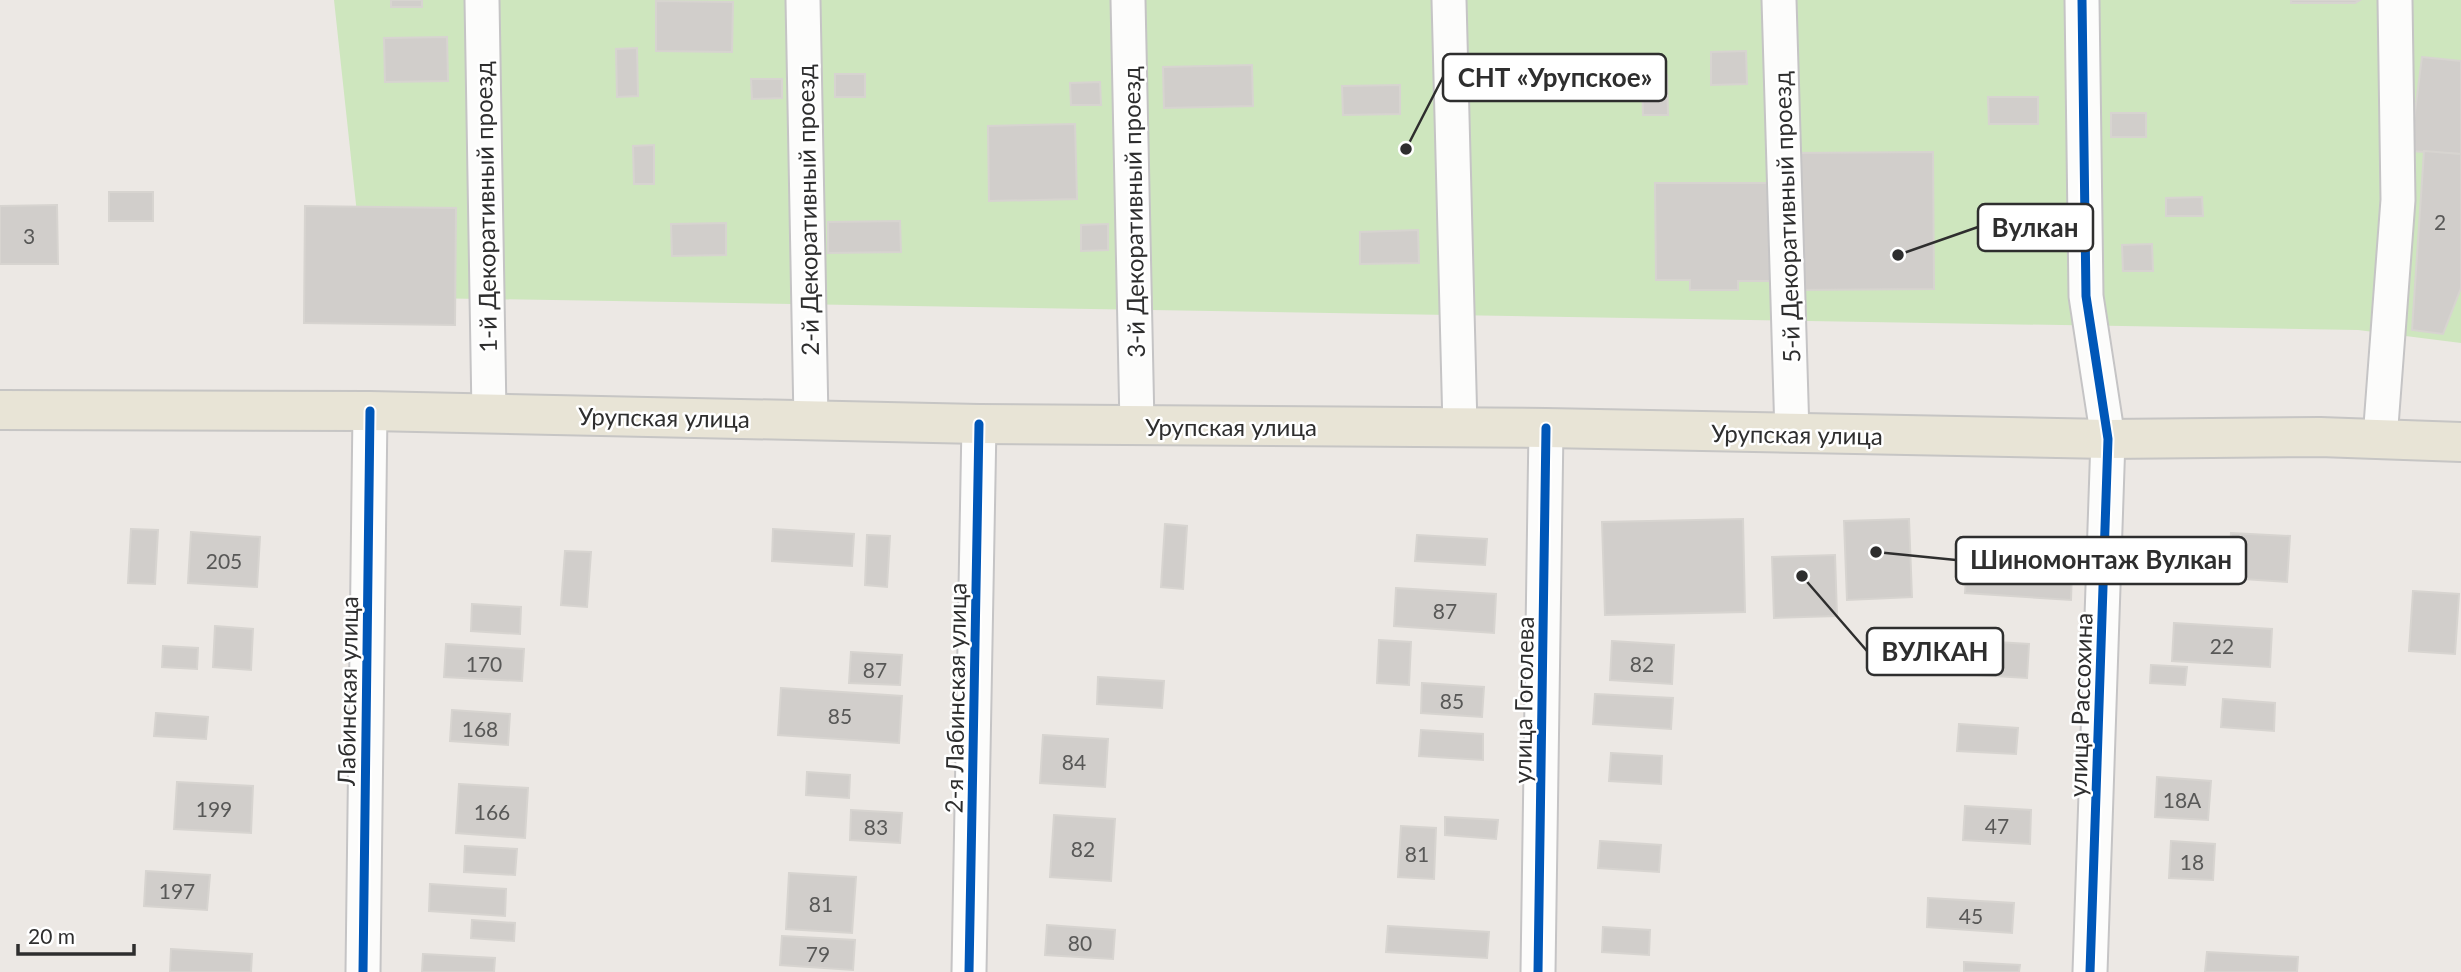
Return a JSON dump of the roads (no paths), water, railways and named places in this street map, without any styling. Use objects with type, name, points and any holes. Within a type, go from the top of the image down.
[{"type":"main road","name":"Урупская улица","points":[[0,410],[370,411],[979,424],[1546,428],[2108,439],[2320,437],[2461,442]]},
{"type":"street","name":"1-й Декоративный проезд","points":[[482,0],[489,413]]},
{"type":"street","name":"2-й Декоративный проезд","points":[[803,0],[811,420]]},
{"type":"street","name":"3-й Декоративный проезд","points":[[1128,0],[1137,425]]},
{"type":"street","points":[[1449,0],[1460,427]]},
{"type":"street","name":"5-й Декоративный проезд","points":[[1779,0],[1792,434]]},
{"type":"street","name":"улица Рассохина","points":[[2082,0],[2086,296],[2108,439],[2090,972]]},
{"type":"street","points":[[2380,439],[2398,200],[2395,0]]},
{"type":"street","name":"Лабинская улица","points":[[363,972],[370,411]]},
{"type":"street","name":"2-я Лабинская улица","points":[[969,972],[979,424]]},
{"type":"street","name":"улица Гоголева","points":[[1538,972],[1546,428]]},
{"type":"place","name":"СНТ «Урупское»","points":[[1406,149]]},
{"type":"place","name":"Вулкан","points":[[1898,255]]},
{"type":"place","name":"Шиномонтаж Вулкан","points":[[1876,552]]},
{"type":"place","name":"ВУЛКАН","points":[[1802,576]]}]
